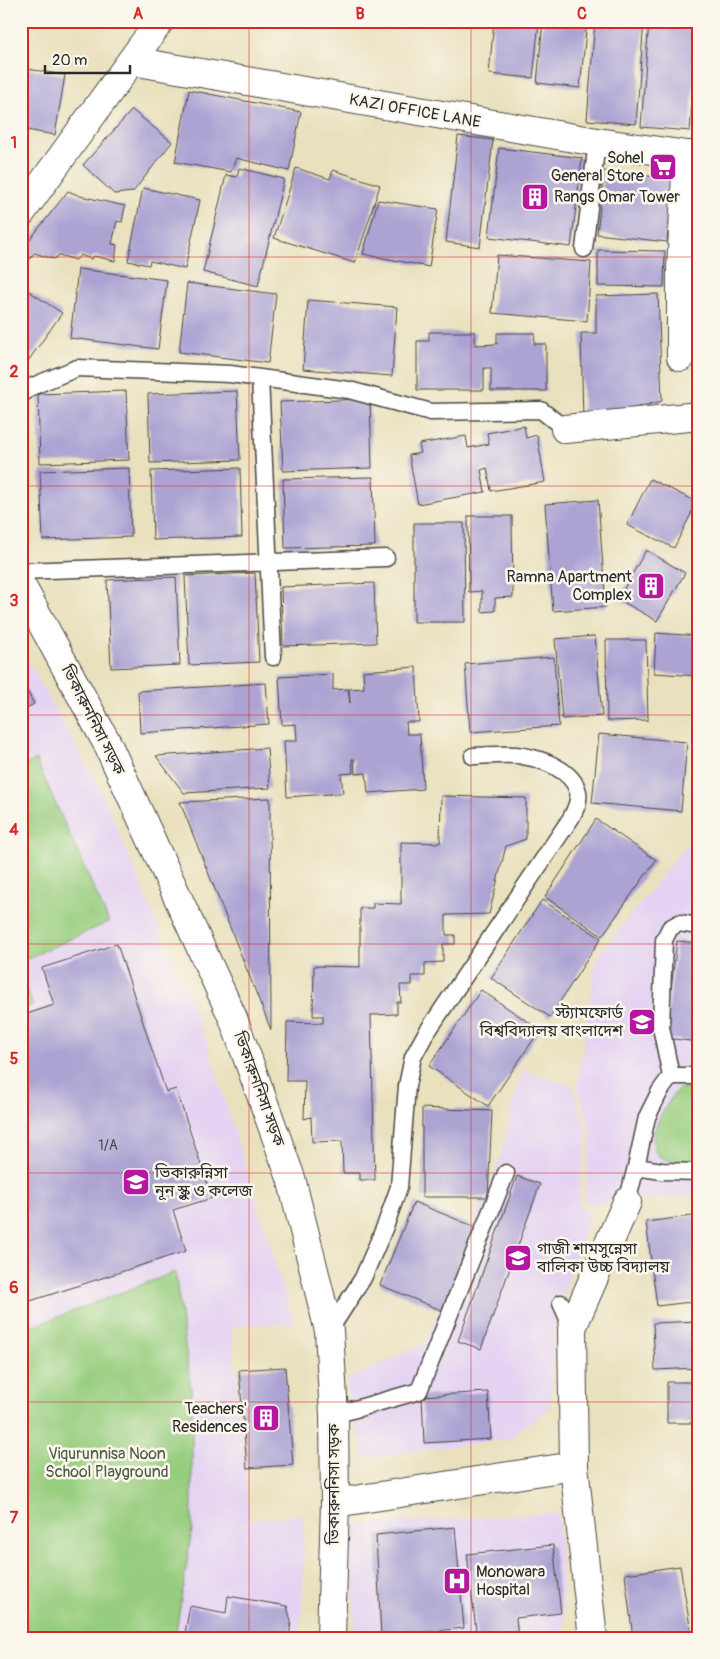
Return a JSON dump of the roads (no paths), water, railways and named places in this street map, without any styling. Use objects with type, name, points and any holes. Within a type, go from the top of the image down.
[{"type":"street","points":[[21,212],[160,21]]},
{"type":"street","name":"KAZI OFFICE LANE","points":[[132,61],[597,142],[693,155]]},
{"type":"street","points":[[681,357],[681,269],[693,155]]},
{"type":"street","points":[[565,429],[699,416]]},
{"type":"street","name":"ভিকারুননিসা সড়ক","points":[[21,585],[107,743],[234,1018],[291,1178],[329,1331],[334,1415],[336,1503],[331,1638]]},
{"type":"street","points":[[593,1638],[574,1466],[572,1328],[627,1202]]},
{"type":"street","points":[[336,1503],[574,1466]]},
{"type":"lane","points":[[584,249],[597,142]]},
{"type":"lane","points":[[21,395],[31,387],[77,368],[230,374],[349,390],[431,412],[541,410],[565,429]]},
{"type":"lane","points":[[260,378],[273,657]]},
{"type":"lane","points":[[21,571],[386,558]]},
{"type":"lane","points":[[329,1331],[363,1278],[386,1224],[399,1187],[407,1086],[413,1057],[425,1035],[571,818],[576,807],[578,794],[575,784],[565,773],[552,765],[522,755],[472,756]]},
{"type":"lane","points":[[627,1202],[646,1117],[660,1091],[671,1076],[661,1027],[664,940],[670,928],[679,923],[699,926]]},
{"type":"lane","points":[[671,1076],[699,1076]]},
{"type":"lane","points":[[636,1167],[669,1172],[699,1172]]},
{"type":"lane","points":[[334,1415],[419,1391],[506,1174]]},
{"type":"lane","points":[[561,1303],[572,1328]]},
{"type":"place","name":"Sohel General Store","points":[[663,167]]},
{"type":"place","name":"Rangs Omar Tower","points":[[535,197]]},
{"type":"place","name":"Ramna Apartment Complex","points":[[651,586]]},
{"type":"place","name":"স্ট্যামফোর্ড বিশ্ববিদ্যালয় বাংলাদেশ","points":[[642,1022]]},
{"type":"place","name":"ভিকারুন্নিসা নূন স্কুল ও কলেজ","points":[[136,1182]]},
{"type":"place","name":"গাজী শামসুন্নেসা বালিকা উচ্চ বিদ্যালয়","points":[[518,1258]]},
{"type":"place","name":"Teachers' Residences","points":[[266,1418]]},
{"type":"place","name":"Monowara Hospital","points":[[457,1581]]},
{"type":"park label","name":"Viqurunnisa Noon School Playground","points":[[107,1463]]}]
